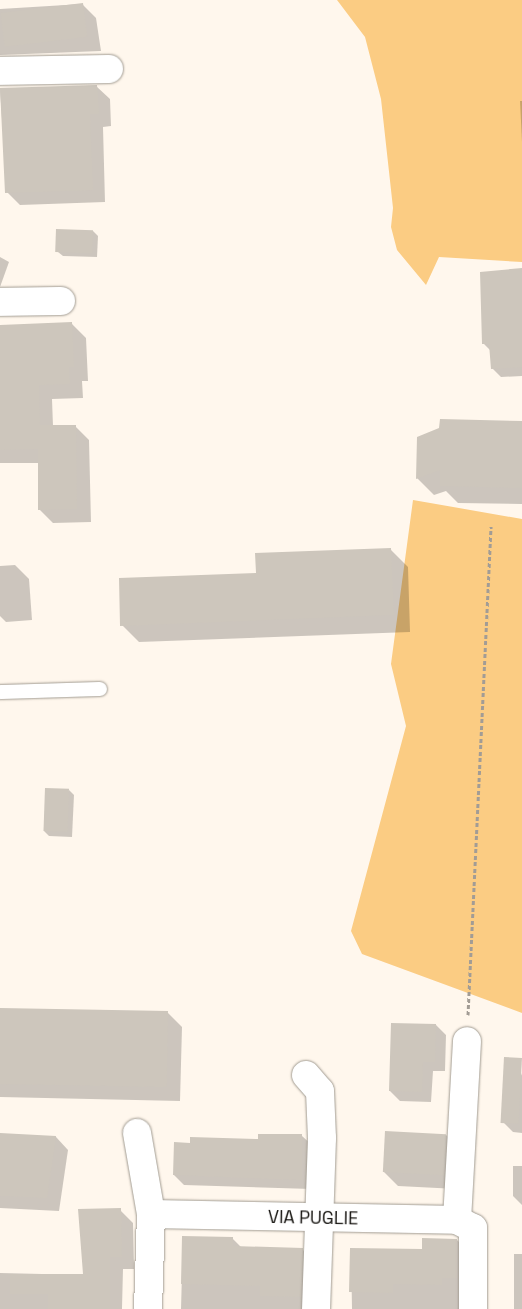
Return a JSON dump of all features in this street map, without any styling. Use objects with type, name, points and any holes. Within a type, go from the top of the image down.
[{"type":"street","points":[[0,71],[109,69]]},
{"type":"street","points":[[0,302],[60,301]]},
{"type":"street","points":[[467,1041],[457,1220],[473,1228],[473,1309]]},
{"type":"street","points":[[306,1074],[320,1091],[316,1309]]},
{"type":"street","points":[[137,1133],[151,1214],[148,1309]]},
{"type":"street","name":"VIA PUGLIE","points":[[151,1214],[317,1219],[457,1220]]},
{"type":"lane","points":[[0,692],[100,689]]},
{"type":"path","points":[[467,1041],[491,527]]},
{"type":"shaded area","points":[[337,0],[522,0],[522,262],[439,257],[426,285],[397,250],[391,227],[393,208],[381,99],[365,37]]},
{"type":"shaded area","points":[[413,500],[522,519],[522,1013],[362,954],[351,931],[406,726],[391,664]]},
{"type":"building","points":[[83,3],[87,37],[5,47],[1,13]]},
{"type":"building","points":[[97,85],[99,114],[90,114],[93,190],[5,193],[0,88]]},
{"type":"building","points":[[56,229],[93,230],[92,253],[55,252]]},
{"type":"building","points":[[522,268],[522,367],[491,369],[489,344],[482,344],[480,272]]},
{"type":"building","points":[[72,322],[74,367],[69,367],[70,384],[39,385],[40,425],[76,425],[77,509],[38,510],[38,449],[0,450],[0,325]]},
{"type":"building","points":[[440,419],[522,421],[522,488],[440,486],[440,470],[416,479],[417,437],[439,428]]},
{"type":"building","points":[[391,548],[394,615],[120,626],[119,578],[256,573],[255,553]]},
{"type":"building","points":[[45,788],[69,789],[67,832],[43,831]]},
{"type":"building","points":[[0,1008],[168,1011],[167,1087],[0,1084]]},
{"type":"building","points":[[391,1023],[436,1024],[435,1062],[423,1062],[422,1092],[389,1091]]},
{"type":"building","points":[[504,1057],[522,1058],[519,1124],[501,1123]]},
{"type":"building","points":[[385,1131],[446,1134],[444,1175],[383,1172]]},
{"type":"building","points":[[0,1133],[56,1136],[47,1198],[0,1196]]},
{"type":"building","points":[[258,1134],[302,1134],[302,1180],[173,1175],[174,1142],[190,1143],[190,1137],[258,1139]]},
{"type":"building","points":[[121,1208],[122,1257],[110,1257],[110,1309],[48,1309],[48,1294],[10,1294],[10,1274],[83,1274],[78,1209]]},
{"type":"building","points":[[182,1236],[233,1237],[233,1246],[303,1248],[301,1297],[260,1296],[260,1286],[181,1284]]},
{"type":"building","points":[[422,1238],[457,1239],[457,1278],[442,1278],[442,1285],[393,1284],[393,1293],[349,1292],[350,1248],[422,1249]]}]
